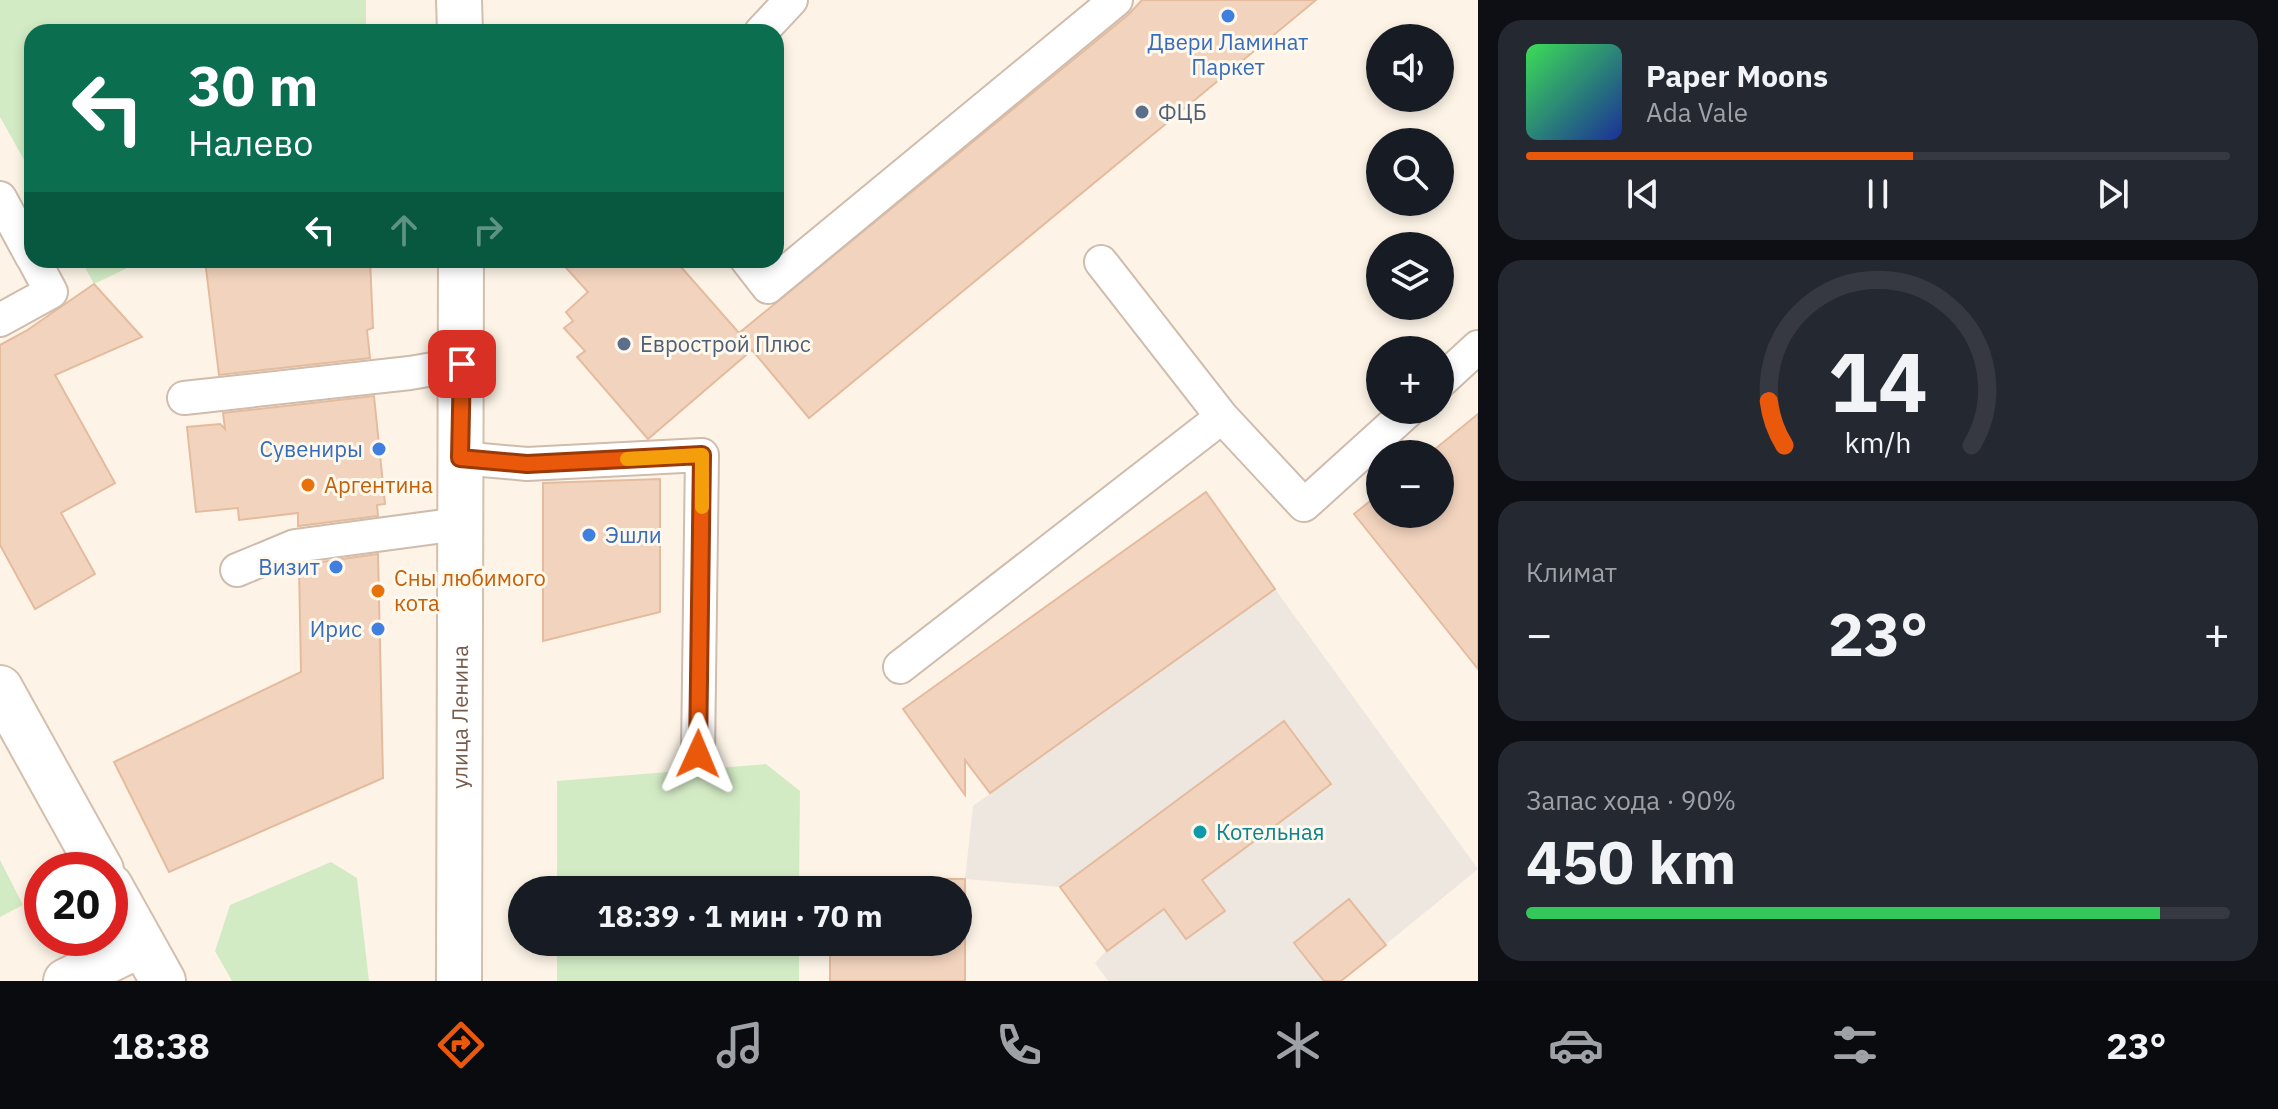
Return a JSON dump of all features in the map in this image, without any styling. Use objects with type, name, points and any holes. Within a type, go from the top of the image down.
[{"type":"main road","points":[[459,0],[460,24]]},
{"type":"main road","name":"улица Ленина","points":[[459,981],[461,268]]},
{"type":"main road","points":[[0,688],[91,852]]},
{"type":"main road","points":[[128,919],[163,981]]},
{"type":"main road","points":[[66,981],[142,944]]},
{"type":"lane","points":[[768,24],[791,0]]},
{"type":"lane","points":[[753,268],[768,287],[1116,0]]},
{"type":"lane","points":[[0,198],[24,242]]},
{"type":"lane","points":[[1101,262],[1222,417],[1304,505],[1394,424]]},
{"type":"lane","points":[[0,320],[51,292],[38,268]]},
{"type":"lane","points":[[1454,369],[1478,347]]},
{"type":"lane","points":[[184,398],[410,373],[462,364]]},
{"type":"lane","points":[[900,667],[1222,417]]},
{"type":"lane","points":[[460,458],[527,464],[702,455],[698,754]]},
{"type":"lane","points":[[237,570],[295,546],[459,524]]},
{"type":"shaded area","points":[[1275,589],[1478,869],[1341,981],[1108,981],[1095,963],[1107,950],[1060,887],[972,880],[972,876],[965,876],[973,806]]},
{"type":"green space","points":[[0,0],[366,0],[366,24],[24,24],[24,160],[0,117]]},
{"type":"green space","points":[[85,268],[127,268],[94,284]]},
{"type":"green space","points":[[766,764],[800,791],[799,876],[557,876],[557,781]]},
{"type":"green space","points":[[0,860],[23,905],[0,917]]},
{"type":"green space","points":[[331,862],[357,878],[369,981],[232,981],[215,951],[230,905]]},
{"type":"green space","points":[[557,956],[799,956],[799,981],[557,981]]},
{"type":"building","points":[[1142,0],[1316,0],[809,418],[752,350],[648,439],[577,357],[585,351],[564,328],[573,321],[566,312],[588,292],[566,268],[682,268],[739,333],[1128,15]]},
{"type":"building","points":[[206,268],[370,268],[373,328],[367,330],[370,358],[219,375]]},
{"type":"building","points":[[94,284],[142,337],[55,375],[115,483],[61,513],[95,574],[35,609],[0,545],[0,345],[26,331]]},
{"type":"building","points":[[374,396],[385,504],[377,505],[378,516],[298,526],[298,513],[239,520],[238,508],[196,512],[187,427],[220,424],[225,429],[223,413]]},
{"type":"building","points":[[1478,414],[1478,669],[1354,514],[1366,504],[1366,528],[1454,528],[1454,440],[1446,440]]},
{"type":"building","points":[[660,479],[660,612],[543,641],[543,483]]},
{"type":"building","points":[[1206,492],[1275,589],[990,793],[965,760],[965,795],[903,709]]},
{"type":"building","points":[[378,554],[383,778],[169,872],[114,762],[301,672],[299,565]]},
{"type":"building","name":"Котельная","points":[[1284,721],[1331,784],[1202,880],[1225,911],[1186,939],[1164,909],[1107,951],[1060,887]]},
{"type":"building","points":[[1349,899],[1386,945],[1341,981],[1324,981],[1294,943]]},
{"type":"building","points":[[830,956],[965,956],[965,981],[830,981]]},
{"type":"slow traffic","points":[[627,459],[702,455],[702,507]]},
{"type":"place","name":"Двери Ламинат Паркет","points":[[1228,16]]},
{"type":"place","name":"ФЦБ","points":[[1142,112]]},
{"type":"place","name":"Еврострой Плюс","points":[[624,344]]},
{"type":"place","name":"Сувениры","points":[[379,449]]},
{"type":"place","name":"Аргентина","points":[[308,485]]},
{"type":"place","name":"Эшли","points":[[589,535]]},
{"type":"place","name":"Визит","points":[[336,567]]},
{"type":"place","name":"Сны любимого кота","points":[[378,591]]},
{"type":"place","name":"Ирис","points":[[378,629]]},
{"type":"place","name":"Котельная","points":[[1200,832]]},
{"type":"route","points":[[462,364],[460,458],[527,464],[702,455],[698,754]]}]
